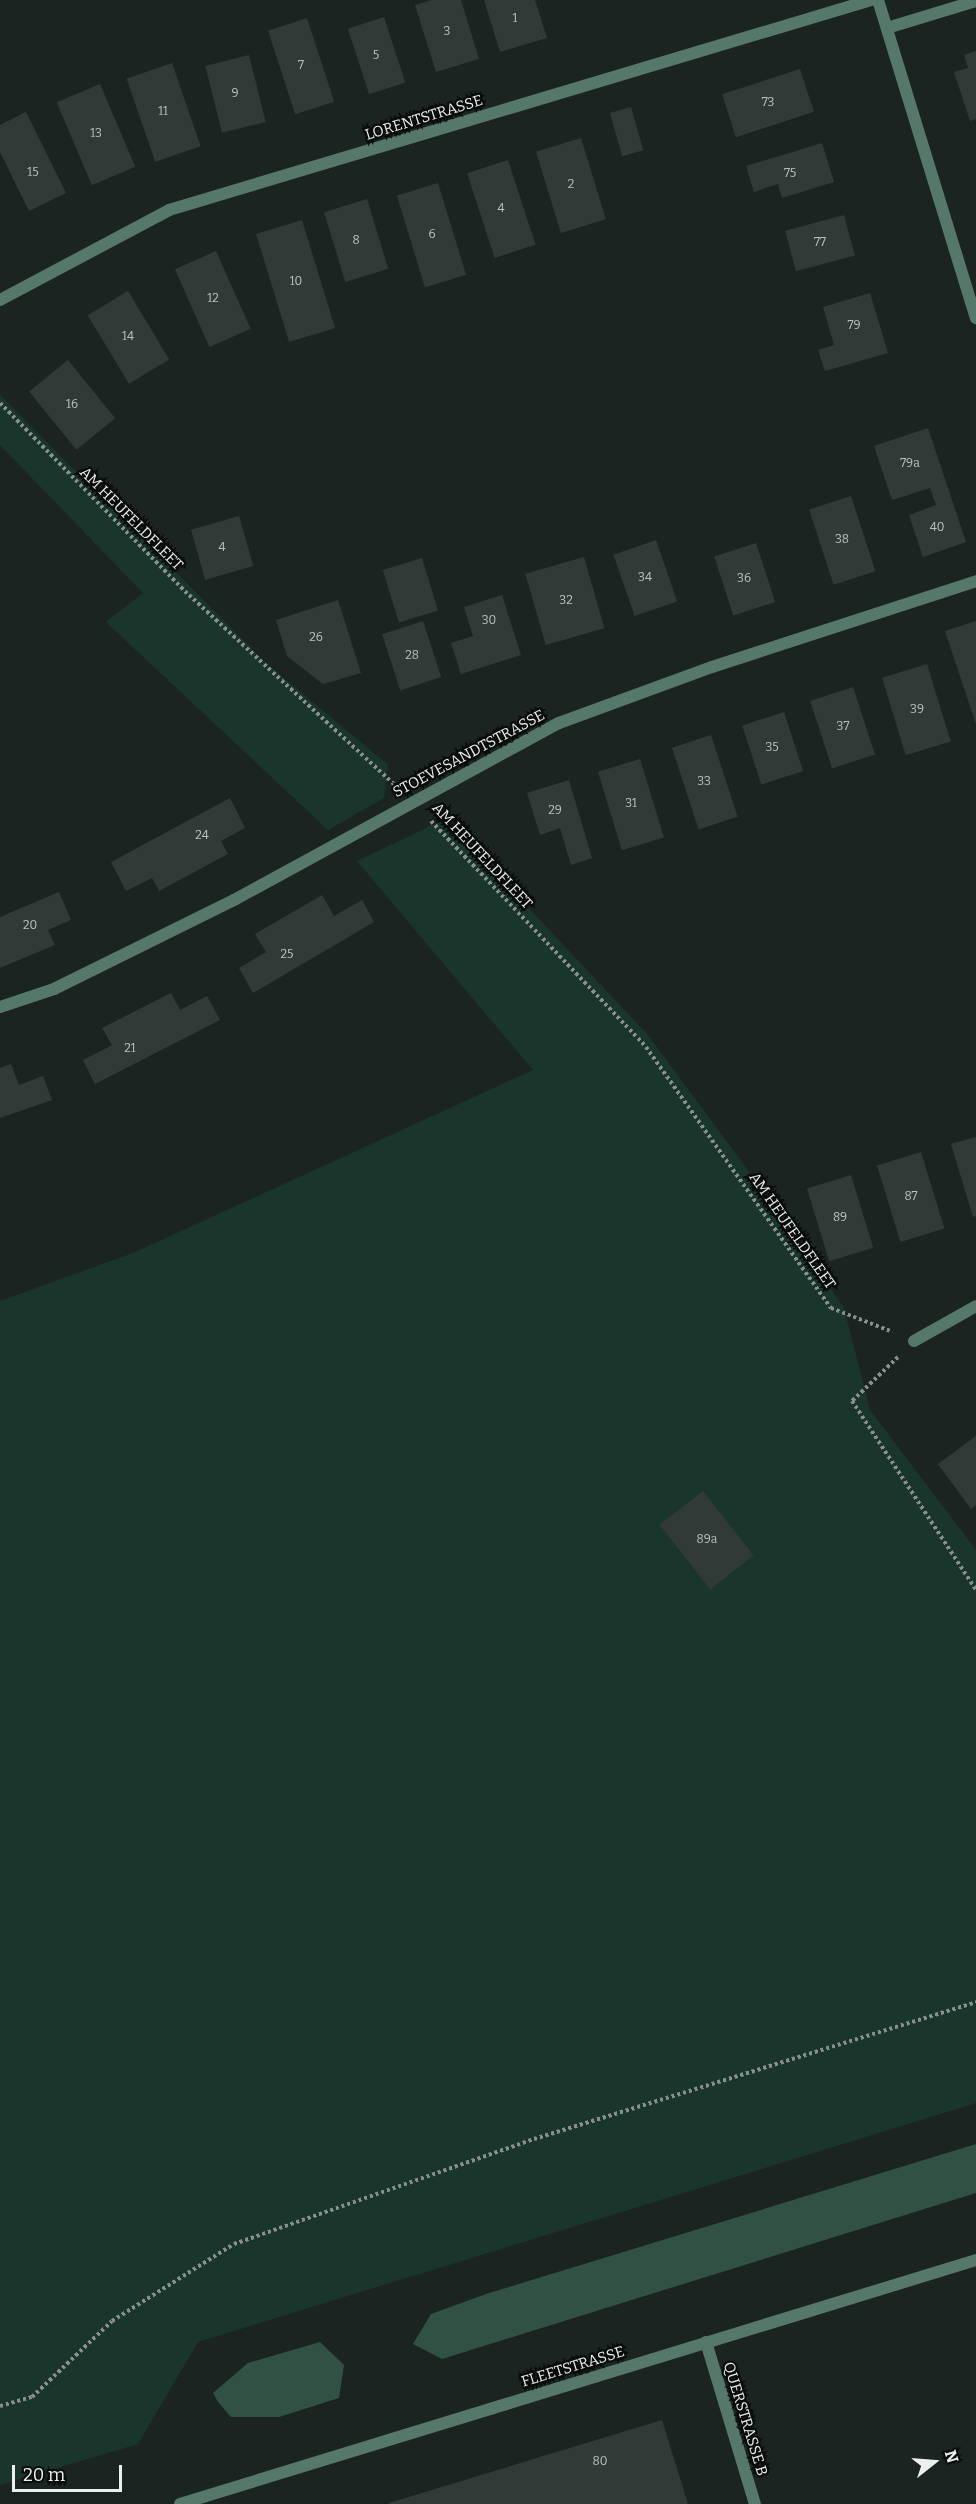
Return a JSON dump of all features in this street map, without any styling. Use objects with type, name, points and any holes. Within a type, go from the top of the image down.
[{"type":"street","name":"LORENTSTRASSE","points":[[0,300],[169,210],[871,0]]},
{"type":"street","points":[[878,0],[976,318]]},
{"type":"street","points":[[887,28],[976,1]]},
{"type":"street","name":"STOEVESANDTSTRASSE","points":[[0,1007],[54,989],[234,900],[412,800],[559,723],[976,581]]},
{"type":"street","points":[[914,1341],[976,1306]]},
{"type":"street","name":"FLEETSTRASSE","points":[[180,2504],[976,2260]]},
{"type":"street","name":"QUERSTRASSE B","points":[[706,2342],[756,2504]]},
{"type":"path","name":"AM HEUFELDFLEET","points":[[0,403],[189,595],[412,800],[645,1047],[831,1308],[914,1341]]},
{"type":"path","points":[[914,1341],[852,1401],[976,1590]]},
{"type":"path","points":[[0,2406],[32,2397],[112,2321],[234,2244],[523,2143],[976,2002]]},
{"type":"shaded area","points":[[0,395],[266,663],[388,765],[384,798],[328,830],[106,622],[143,593],[0,445]]},
{"type":"shaded area","points":[[445,819],[648,1035],[764,1192],[844,1308],[870,1410],[976,1550],[976,2103],[198,2342],[138,2444],[0,2485],[0,1301],[133,1253],[533,1070],[357,861]]},
{"type":"shaded area","points":[[976,2144],[976,2193],[442,2359],[413,2344],[431,2314],[486,2294]]},
{"type":"shaded area","points":[[320,2342],[344,2365],[339,2398],[279,2417],[231,2417],[213,2393],[248,2363]]},
{"type":"building","points":[[432,0],[461,0],[479,59],[436,72],[415,5]]},
{"type":"building","points":[[484,0],[535,0],[547,38],[500,52]]},
{"type":"building","points":[[384,17],[405,83],[369,94],[348,29]]},
{"type":"building","points":[[307,18],[334,102],[295,114],[268,31]]},
{"type":"building","points":[[976,51],[976,119],[970,121],[954,72],[968,68],[964,55]]},
{"type":"building","points":[[249,55],[266,122],[222,133],[205,66]]},
{"type":"building","points":[[172,63],[201,146],[155,162],[127,79]]},
{"type":"building","points":[[800,69],[814,112],[736,137],[722,94]]},
{"type":"building","points":[[100,84],[135,167],[92,185],[57,102]]},
{"type":"building","points":[[631,107],[643,150],[622,156],[610,113]]},
{"type":"building","points":[[26,112],[66,193],[29,211],[0,152],[0,125]]},
{"type":"building","points":[[581,138],[606,219],[561,233],[536,152]]},
{"type":"building","points":[[822,143],[834,182],[782,198],[778,184],[754,192],[746,166]]},
{"type":"building","points":[[508,160],[536,245],[495,258],[467,173]]},
{"type":"building","points":[[438,183],[466,275],[425,287],[397,196]]},
{"type":"building","points":[[367,199],[388,269],[345,282],[324,212]]},
{"type":"building","points":[[844,215],[855,256],[796,271],[785,231]]},
{"type":"building","points":[[302,220],[335,328],[289,342],[256,234]]},
{"type":"building","points":[[216,251],[251,329],[209,347],[175,269]]},
{"type":"building","points":[[128,291],[169,360],[129,384],[88,315]]},
{"type":"building","points":[[870,293],[888,353],[825,371],[818,350],[834,345],[823,307]]},
{"type":"building","points":[[68,360],[115,418],[76,450],[29,391]]},
{"type":"building","points":[[928,428],[966,542],[923,557],[909,515],[936,505],[930,488],[892,500],[874,446]]},
{"type":"building","points":[[851,496],[875,571],[834,585],[809,510]]},
{"type":"building","points":[[239,516],[253,566],[205,580],[191,530]]},
{"type":"building","points":[[656,540],[677,601],[635,616],[613,555]]},
{"type":"building","points":[[756,543],[775,602],[733,616],[714,557]]},
{"type":"building","points":[[584,557],[604,628],[546,645],[525,574]]},
{"type":"building","points":[[422,558],[438,611],[399,623],[383,570]]},
{"type":"building","points":[[502,595],[521,655],[461,674],[451,643],[473,636],[464,607]]},
{"type":"building","points":[[338,600],[361,673],[323,684],[287,656],[276,620]]},
{"type":"building","points":[[423,621],[441,677],[400,690],[382,634]]},
{"type":"building","points":[[976,621],[976,724],[945,631]]},
{"type":"building","points":[[927,664],[951,741],[906,755],[882,678]]},
{"type":"building","points":[[853,687],[875,755],[832,768],[810,701]]},
{"type":"building","points":[[784,712],[803,771],[761,785],[742,726]]},
{"type":"building","points":[[711,735],[738,817],[699,829],[672,748]]},
{"type":"building","points":[[640,759],[664,837],[622,850],[598,772]]},
{"type":"building","points":[[569,780],[592,858],[571,865],[560,828],[540,835],[527,793]]},
{"type":"building","points":[[230,798],[245,828],[221,841],[228,854],[159,891],[152,878],[126,891],[111,862]]},
{"type":"building","points":[[59,892],[71,920],[48,930],[55,945],[0,968],[0,917]]},
{"type":"building","points":[[322,895],[334,916],[362,900],[374,922],[253,993],[239,968],[266,952],[255,934]]},
{"type":"building","points":[[171,993],[180,1010],[207,996],[220,1020],[95,1084],[83,1060],[112,1045],[102,1028]]},
{"type":"building","points":[[11,1064],[19,1085],[43,1076],[52,1100],[0,1118],[0,1068]]},
{"type":"building","points":[[976,1137],[976,1216],[973,1217],[951,1144]]},
{"type":"building","points":[[921,1152],[944,1229],[900,1242],[877,1165]]},
{"type":"building","points":[[851,1175],[873,1248],[829,1261],[807,1188]]},
{"type":"building","points":[[976,1436],[976,1505],[971,1509],[938,1464]]},
{"type":"building","points":[[703,1491],[753,1556],[710,1589],[660,1525]]},
{"type":"building","points":[[662,2420],[688,2504],[389,2504],[389,2503]]}]
